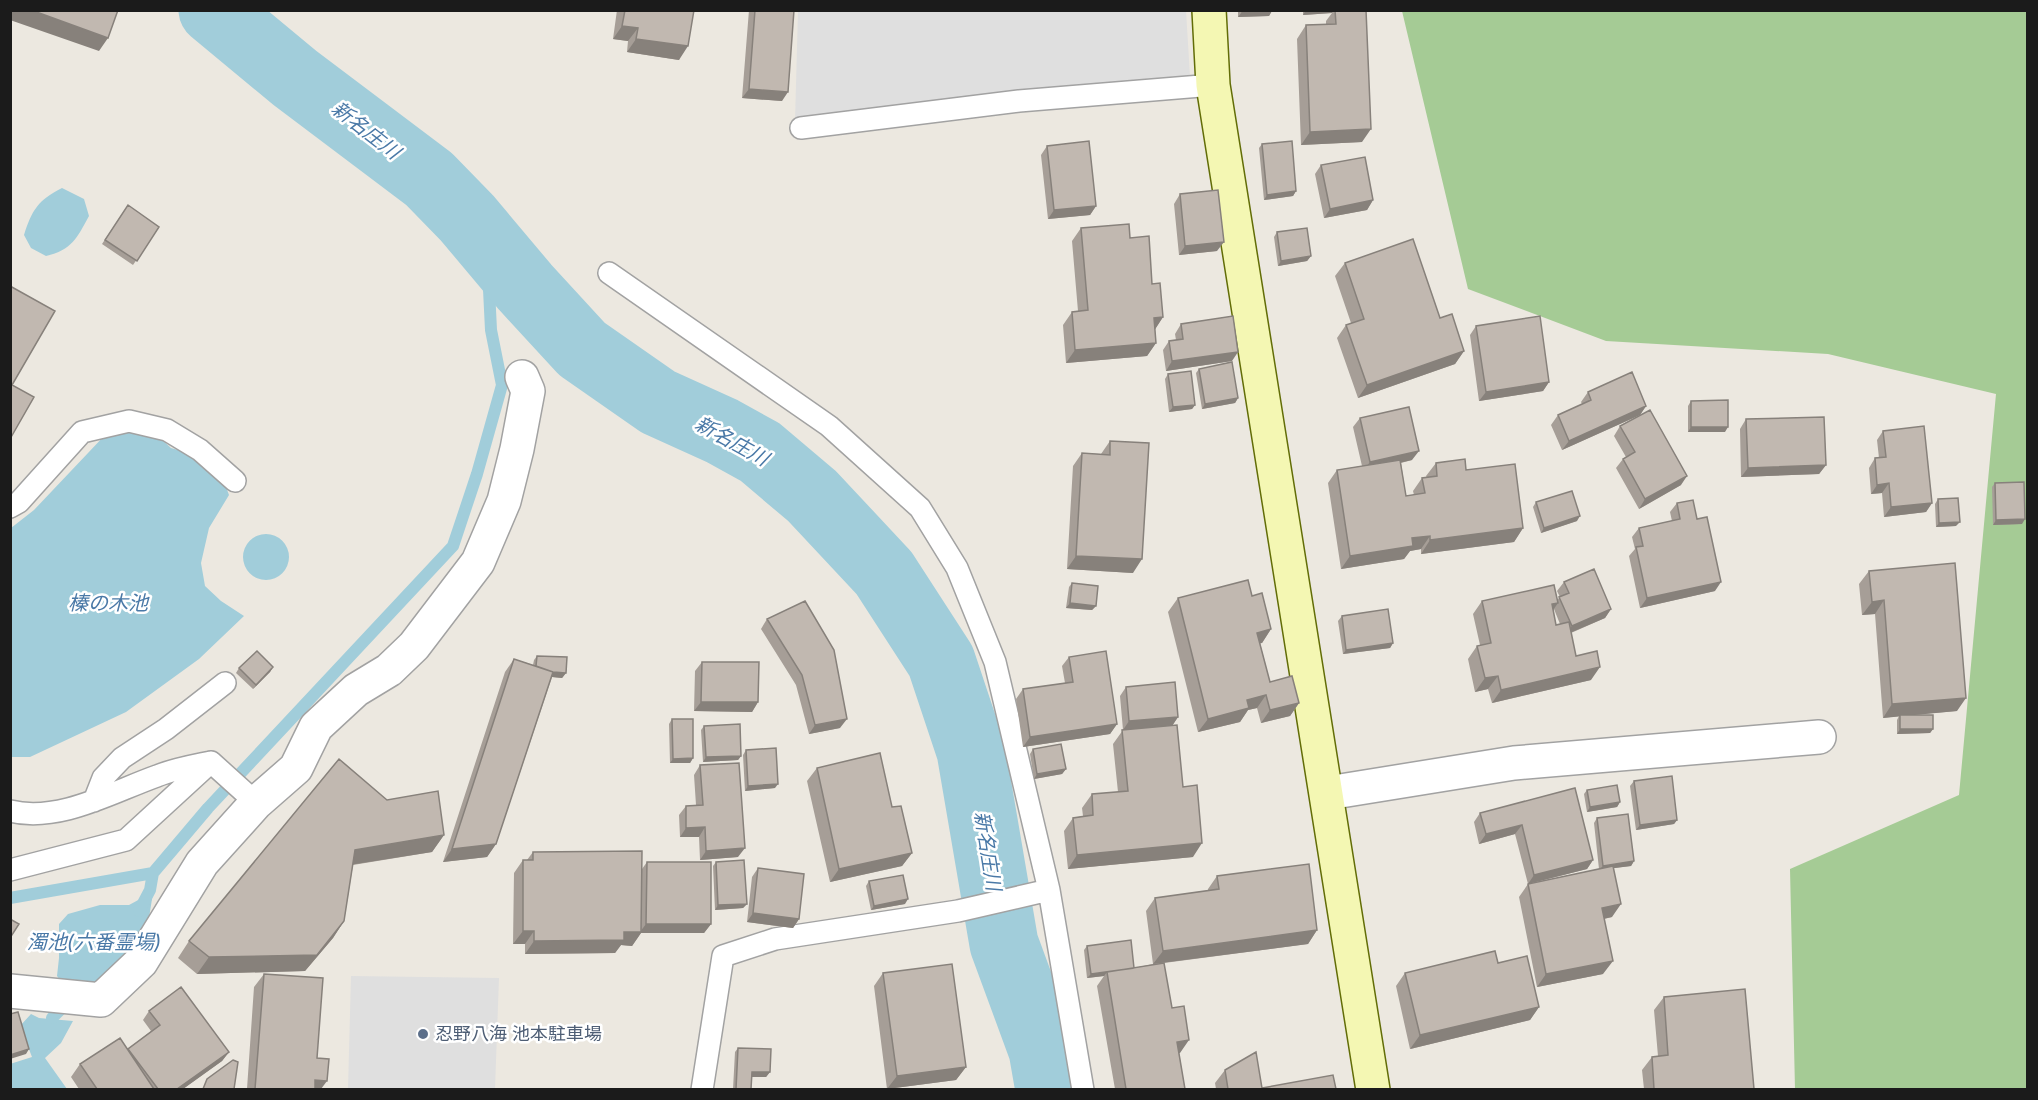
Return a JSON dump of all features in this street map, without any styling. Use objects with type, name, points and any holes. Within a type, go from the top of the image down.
[{"type":"street","points":[[1209,10],[1213,85],[1374,1089]]},
{"type":"street","points":[[10,991],[101,1000],[141,962],[202,862],[254,801],[296,768],[316,727],[356,690],[389,670],[414,646],[478,562],[504,501],[528,391],[522,377]]},
{"type":"street","points":[[1328,793],[1514,763],[1819,737]]},
{"type":"lane","points":[[801,128],[1019,101],[1213,85]]},
{"type":"lane","points":[[609,273],[829,426],[920,508],[957,568],[995,663],[1049,890],[1083,1089]]},
{"type":"lane","points":[[10,507],[19,502],[82,432],[129,421],[167,430],[200,450],[235,482]]},
{"type":"lane","points":[[94,801],[103,778],[122,758],[166,729],[225,683]]},
{"type":"lane","points":[[211,762],[254,801]]},
{"type":"lane","points":[[10,811],[21,814],[49,814],[94,801],[158,775],[183,767],[211,762]]},
{"type":"lane","points":[[10,870],[126,840],[211,762]]},
{"type":"lane","points":[[702,1089],[723,956],[775,939],[958,911],[1049,890]]},
{"type":"green space","points":[[1402,11],[2027,11],[2027,1089],[1795,1089],[1790,869],[1959,795],[1996,394],[1828,354],[1606,341],[1468,289]]},
{"type":"shaded area","points":[[798,11],[1186,11],[1190,77],[795,121]]},
{"type":"shaded area","name":"忍野八海 池本駐車場","points":[[351,976],[499,978],[495,1089],[348,1089]]},
{"type":"water","points":[[62,188],[84,199],[89,216],[68,247],[46,256],[31,248],[24,235],[37,207],[47,197]]},
{"type":"water","name":"榛の木池","points":[[137,430],[159,437],[171,448],[188,453],[226,487],[229,495],[209,528],[201,563],[205,586],[221,601],[244,616],[199,659],[126,712],[30,757],[11,757],[11,528],[34,510],[106,434]]},
{"type":"water","points":[[266,534],[282,541],[289,557],[282,573],[266,580],[250,573],[243,557],[250,541]]},
{"type":"water","name":"濁池(六番霊場)","points":[[142,898],[152,899],[149,918],[133,947],[104,982],[63,984],[57,976],[59,924],[68,914],[100,905],[129,905]]},
{"type":"water","points":[[31,1014],[39,1018],[73,1021],[61,1043],[45,1058],[67,1089],[11,1089],[10,1064],[32,1057],[20,1026]]},
{"type":"building","points":[[31,10],[118,10],[108,38]]},
{"type":"building","points":[[625,10],[694,10],[688,46],[636,39],[638,28],[622,26]]},
{"type":"building","points":[[755,10],[794,10],[788,92],[749,89]]},
{"type":"building","points":[[1242,10],[1272,10],[1272,11],[1242,12]]},
{"type":"building","points":[[1335,10],[1366,10],[1371,129],[1310,132],[1306,25],[1336,24]]},
{"type":"building","points":[[1089,141],[1096,206],[1054,210],[1047,146]]},
{"type":"building","points":[[1292,141],[1296,191],[1267,195],[1262,144]]},
{"type":"building","points":[[1365,157],[1373,200],[1330,209],[1321,165]]},
{"type":"building","points":[[1218,190],[1224,242],[1185,246],[1180,194]]},
{"type":"building","points":[[128,205],[159,227],[137,261],[105,240]]},
{"type":"building","points":[[1129,224],[1130,238],[1149,236],[1152,284],[1160,283],[1163,317],[1154,318],[1156,343],[1075,350],[1072,312],[1088,310],[1081,228]]},
{"type":"building","points":[[1307,228],[1311,256],[1281,261],[1277,232]]},
{"type":"building","points":[[1413,239],[1440,318],[1452,314],[1464,351],[1367,385],[1346,325],[1364,319],[1345,263]]},
{"type":"building","points":[[10,286],[55,311],[12,385],[34,397],[10,439]]},
{"type":"building","points":[[1233,316],[1238,352],[1172,361],[1169,341],[1183,339],[1181,324]]},
{"type":"building","points":[[1540,316],[1549,382],[1486,392],[1476,326]]},
{"type":"building","points":[[1232,362],[1238,398],[1205,404],[1199,369]]},
{"type":"building","points":[[1191,371],[1195,405],[1173,407],[1168,374]]},
{"type":"building","points":[[1632,372],[1646,406],[1569,441],[1558,415],[1591,400],[1588,392]]},
{"type":"building","points":[[1728,400],[1728,427],[1691,427],[1691,401]]},
{"type":"building","points":[[1409,407],[1419,451],[1370,462],[1360,418]]},
{"type":"building","points":[[1650,410],[1687,476],[1645,499],[1623,459],[1635,452],[1620,426]]},
{"type":"building","points":[[1824,417],[1826,465],[1748,468],[1746,419]]},
{"type":"building","points":[[1924,426],[1932,503],[1891,507],[1889,483],[1877,485],[1875,458],[1886,457],[1883,431]]},
{"type":"building","points":[[1110,441],[1149,443],[1142,559],[1076,556],[1082,453],[1110,455]]},
{"type":"building","points":[[1465,459],[1466,470],[1515,464],[1523,528],[1430,540],[1430,536],[1412,538],[1413,546],[1350,556],[1337,470],[1400,460],[1406,496],[1425,493],[1422,478],[1437,476],[1436,463]]},
{"type":"building","points":[[2024,482],[2025,519],[1996,520],[1995,483]]},
{"type":"building","points":[[1572,491],[1580,516],[1544,528],[1536,502]]},
{"type":"building","points":[[1958,498],[1960,522],[1939,523],[1938,499]]},
{"type":"building","points":[[1693,500],[1697,519],[1707,517],[1721,582],[1647,598],[1636,547],[1643,546],[1639,528],[1680,519],[1677,503]]},
{"type":"building","points":[[1955,563],[1966,698],[1892,704],[1884,600],[1872,602],[1869,571]]},
{"type":"building","points":[[1594,569],[1611,609],[1572,626],[1559,597],[1569,593],[1564,582]]},
{"type":"building","points":[[1248,580],[1252,596],[1262,593],[1271,629],[1257,633],[1270,682],[1292,676],[1299,703],[1270,710],[1266,695],[1247,700],[1249,708],[1208,719],[1178,598]]},
{"type":"building","points":[[1072,583],[1098,586],[1096,606],[1070,603]]},
{"type":"building","points":[[1554,585],[1558,603],[1552,604],[1556,625],[1569,622],[1576,656],[1597,651],[1600,667],[1501,690],[1498,676],[1485,678],[1477,646],[1491,643],[1482,601]]},
{"type":"building","points":[[805,601],[834,650],[847,719],[815,725],[802,675],[767,619]]},
{"type":"building","points":[[1388,609],[1393,643],[1346,650],[1342,616]]},
{"type":"building","points":[[257,651],[273,667],[256,685],[239,668]]},
{"type":"building","points":[[1106,651],[1117,724],[1030,737],[1023,689],[1073,682],[1069,657]]},
{"type":"building","points":[[537,656],[567,657],[566,673],[553,672],[536,666]]},
{"type":"building","points":[[514,659],[553,672],[496,844],[452,849]]},
{"type":"building","points":[[702,662],[759,662],[758,702],[701,702]]},
{"type":"building","points":[[1175,682],[1178,717],[1129,721],[1126,687]]},
{"type":"building","points":[[1900,715],[1933,715],[1933,729],[1900,729]]},
{"type":"building","points":[[672,719],[693,719],[693,758],[673,759]]},
{"type":"building","points":[[740,724],[741,756],[706,757],[704,726]]},
{"type":"building","points":[[1177,725],[1183,787],[1197,785],[1202,843],[1077,855],[1073,818],[1093,815],[1092,794],[1128,791],[1122,730]]},
{"type":"building","points":[[1061,744],[1066,769],[1037,774],[1033,749]]},
{"type":"building","points":[[776,748],[778,784],[748,786],[746,750]]},
{"type":"building","points":[[880,753],[892,807],[901,806],[912,853],[839,869],[817,768]]},
{"type":"building","points":[[339,759],[387,800],[438,791],[444,835],[355,850],[344,921],[317,955],[209,957],[189,941]]},
{"type":"building","points":[[739,763],[745,848],[706,851],[705,827],[686,828],[686,806],[703,805],[700,765]]},
{"type":"building","points":[[1672,776],[1677,820],[1640,825],[1634,781]]},
{"type":"building","points":[[1617,785],[1620,802],[1590,807],[1587,790]]},
{"type":"building","points":[[1575,788],[1593,860],[1534,875],[1522,825],[1486,834],[1480,813]]},
{"type":"building","points":[[1628,814],[1634,861],[1603,866],[1597,818]]},
{"type":"building","points":[[642,851],[641,932],[624,932],[624,940],[534,941],[534,931],[523,931],[523,860],[533,860],[533,852]]},
{"type":"building","points":[[744,860],[747,904],[718,905],[716,862]]},
{"type":"building","points":[[647,862],[711,862],[711,924],[646,924]]},
{"type":"building","points":[[1309,864],[1317,930],[1163,951],[1155,898],[1219,889],[1217,876]]},
{"type":"building","points":[[1613,866],[1621,904],[1602,908],[1613,961],[1546,974],[1528,884]]},
{"type":"building","points":[[758,868],[804,874],[799,919],[753,913]]},
{"type":"building","points":[[903,875],[908,899],[874,906],[869,881]]},
{"type":"building","points":[[10,919],[19,924],[10,938]]},
{"type":"building","points":[[1131,940],[1134,968],[1091,974],[1087,946]]},
{"type":"building","points":[[1495,951],[1498,963],[1527,956],[1539,1007],[1420,1035],[1405,973]]},
{"type":"building","points":[[1164,963],[1172,1008],[1184,1006],[1189,1040],[1177,1042],[1185,1089],[1126,1089],[1107,972]]},
{"type":"building","points":[[952,964],[966,1067],[897,1076],[883,973]]},
{"type":"building","points":[[264,974],[323,978],[317,1058],[329,1059],[327,1081],[315,1080],[315,1089],[255,1089]]},
{"type":"building","points":[[181,987],[229,1052],[177,1089],[158,1089],[128,1049],[160,1025],[149,1011]]},
{"type":"building","points":[[1745,989],[1754,1089],[1654,1089],[1652,1057],[1668,1055],[1664,997]]},
{"type":"building","points":[[18,1012],[29,1049],[10,1055],[10,1014]]},
{"type":"building","points":[[120,1038],[154,1089],[97,1089],[80,1064]]},
{"type":"building","points":[[738,1048],[771,1049],[770,1072],[752,1072],[751,1089],[736,1089]]},
{"type":"building","points":[[1256,1052],[1262,1088],[1333,1075],[1336,1089],[1228,1089],[1225,1070]]},
{"type":"building","points":[[233,1060],[238,1062],[234,1089],[203,1089],[207,1079]]},
{"type":"waterway","name":"新名庄川","points":[[213,10],[295,78],[429,179],[467,218],[525,287],[582,349],[658,402],[722,431],[760,452],[812,496],[884,573],[941,661],[971,751],[1004,944],[1043,1050],[1050,1090]]},
{"type":"waterway","points":[[10,898],[153,873],[208,808],[453,546],[477,474],[502,385],[491,330],[488,269],[467,218]]},
{"type":"waterway","points":[[139,911],[150,890],[153,873]]},
{"type":"waterway","points":[[52,1018],[68,1002]]},
{"type":"place","name":"忍野八海 池本駐車場","points":[[423,1034]]}]
